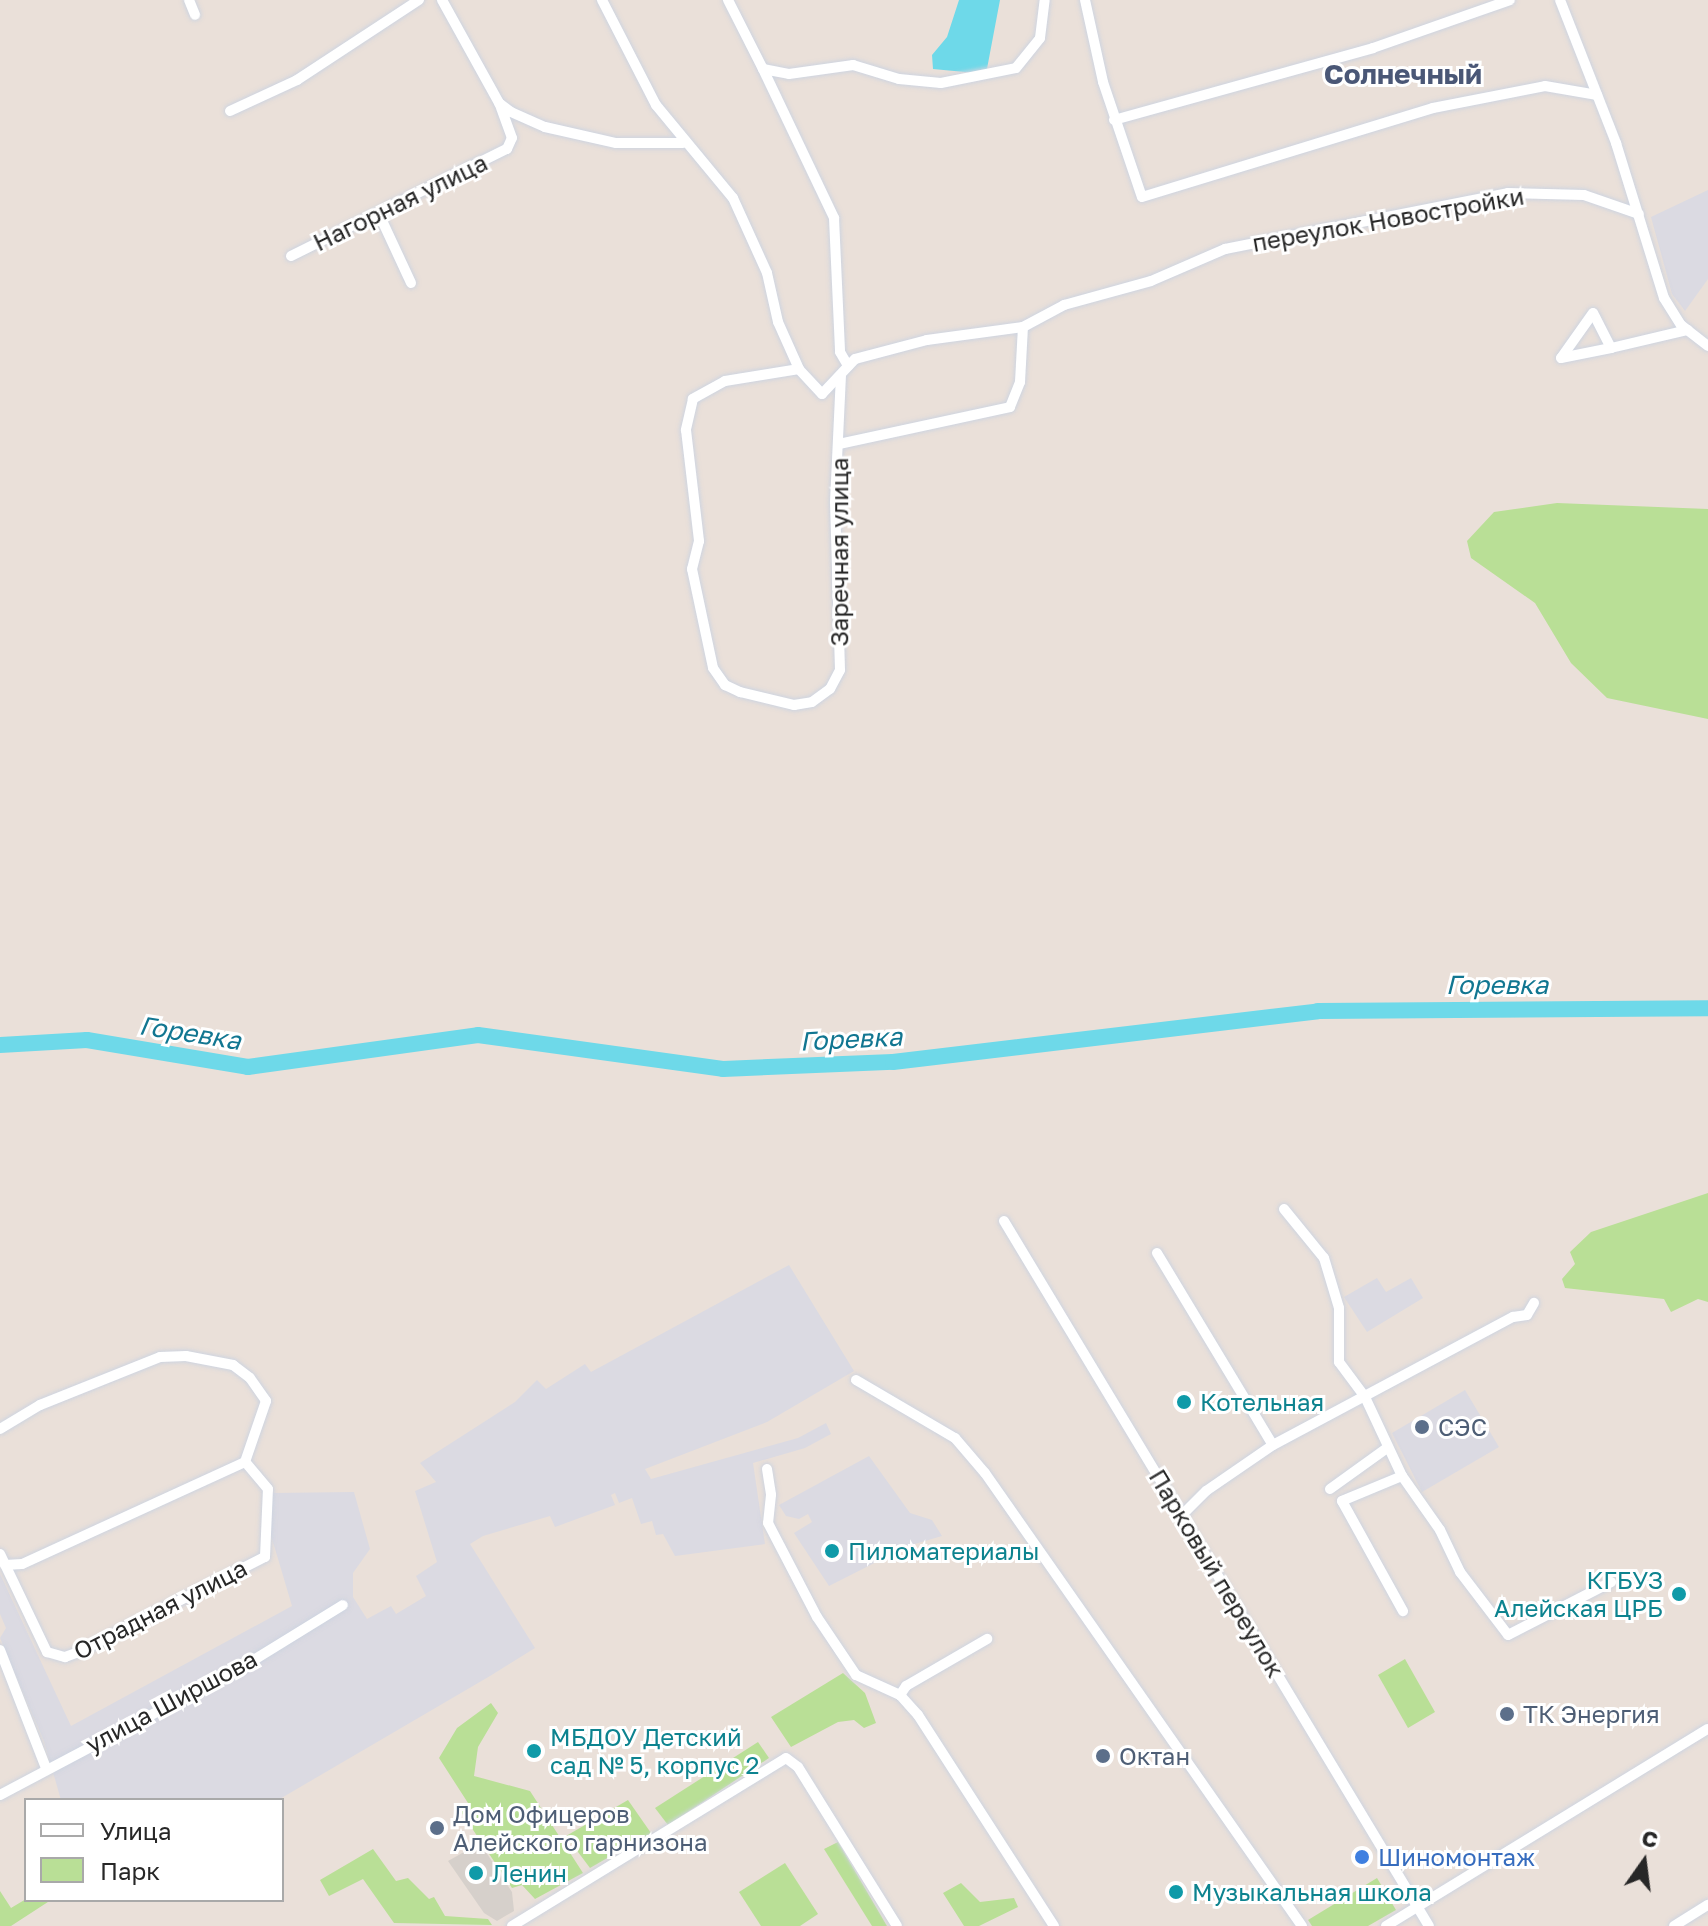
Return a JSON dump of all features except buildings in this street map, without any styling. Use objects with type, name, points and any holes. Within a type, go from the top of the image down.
[{"type":"street","points":[[189,0],[195,15]]},
{"type":"street","points":[[230,111],[297,80],[419,0]]},
{"type":"street","name":"Нагорная улица","points":[[291,256],[507,149],[512,138],[499,103],[442,0]]},
{"type":"street","points":[[602,0],[656,105],[683,143],[733,198],[767,273],[778,322],[799,369],[822,394],[845,370],[927,340],[1023,327],[1020,382],[1010,407],[839,444]]},
{"type":"street","name":"Заречная улица","points":[[728,0],[834,218],[839,238],[840,352],[845,370],[835,502],[840,670],[830,689],[812,702],[794,705],[733,688],[713,668],[692,569],[699,541],[687,411],[699,391],[725,381],[799,369]]},
{"type":"street","points":[[763,69],[789,74],[853,65],[899,79],[941,83],[1016,68],[1040,38],[1045,0]]},
{"type":"street","points":[[1085,0],[1114,120],[1142,197],[1433,108],[1545,86],[1597,95]]},
{"type":"street","points":[[1114,120],[1373,48],[1510,0]]},
{"type":"street","points":[[1560,0],[1639,214],[1664,298],[1688,330],[1708,346]]},
{"type":"street","points":[[499,103],[530,122],[616,143],[683,143]]},
{"type":"street","name":"переулок Новостройки","points":[[1023,327],[1064,305],[1151,281],[1185,263],[1256,243],[1508,193],[1584,195],[1639,214]]},
{"type":"street","points":[[379,214],[411,283]]},
{"type":"street","points":[[1611,348],[1593,313],[1561,358],[1611,348],[1688,330]]},
{"type":"street","points":[[1284,1209],[1324,1258],[1339,1308],[1339,1362],[1365,1397],[1402,1476],[1440,1530],[1460,1572],[1508,1635],[1611,1582]]},
{"type":"street","name":"Парковый переулок","points":[[1004,1221],[1429,1926]]},
{"type":"street","points":[[1157,1253],[1273,1445]]},
{"type":"street","points":[[1182,1515],[1206,1491],[1273,1445],[1513,1317],[1527,1315],[1534,1303]]},
{"type":"street","points":[[0,1429],[40,1405],[160,1357],[186,1356],[233,1365],[264,1393],[266,1412],[245,1462],[22,1564],[5,1565]]},
{"type":"street","points":[[856,1380],[955,1438],[985,1473],[1302,1926]]},
{"type":"street","points":[[1330,1489],[1387,1448]]},
{"type":"street","name":"Отрадная улица","points":[[0,1554],[47,1652],[65,1657],[79,1652],[265,1557],[268,1489],[245,1462]]},
{"type":"street","points":[[767,1469],[771,1495],[768,1523],[817,1617],[856,1675],[900,1695],[960,1775],[1054,1926]]},
{"type":"street","points":[[1402,1476],[1342,1501],[1403,1611]]},
{"type":"street","name":"улица Ширшова","points":[[0,1795],[244,1666],[343,1605]]},
{"type":"street","points":[[900,1695],[906,1686],[987,1639]]},
{"type":"street","points":[[0,1650],[46,1768]]},
{"type":"street","points":[[1386,1926],[1708,1729]]},
{"type":"street","points":[[511,1923],[786,1758],[798,1767],[897,1926]]},
{"type":"street","points":[[1674,1926],[1708,1905]]},
{"type":"shaded area","points":[[1708,190],[1708,279],[1685,311],[1672,294],[1651,217]]},
{"type":"shaded area","points":[[789,1265],[854,1371],[767,1422],[645,1469],[651,1479],[798,1438],[826,1423],[831,1434],[805,1448],[753,1463],[765,1544],[675,1556],[663,1534],[656,1535],[652,1521],[641,1524],[632,1498],[619,1503],[615,1493],[611,1495],[615,1505],[555,1527],[550,1516],[483,1536],[470,1544],[535,1648],[490,1676],[281,1798],[60,1798],[44,1741],[0,1638],[6,1628],[0,1614],[0,1574],[71,1726],[292,1606],[265,1515],[271,1493],[354,1492],[370,1549],[353,1573],[353,1597],[367,1619],[391,1606],[396,1614],[426,1596],[416,1576],[437,1562],[415,1491],[436,1482],[420,1463],[515,1402],[537,1380],[546,1389],[585,1364],[591,1372]]},
{"type":"shaded area","points":[[1377,1278],[1386,1292],[1411,1278],[1423,1298],[1367,1332],[1344,1297]]},
{"type":"shaded area","points":[[1465,1390],[1499,1447],[1422,1492],[1392,1433]]},
{"type":"shaded area","points":[[869,1456],[910,1513],[932,1520],[942,1536],[908,1546],[829,1586],[794,1533],[812,1522],[808,1514],[799,1519],[786,1516],[779,1505]]},
{"type":"shaded area","points":[[480,1843],[512,1892],[514,1911],[497,1921],[484,1913],[448,1861]]},
{"type":"green space","points":[[1557,503],[1708,509],[1708,719],[1607,698],[1571,663],[1535,603],[1471,558],[1467,541],[1494,512]]},
{"type":"green space","points":[[1708,1193],[1708,1302],[1698,1299],[1671,1312],[1664,1299],[1565,1288],[1562,1279],[1575,1264],[1570,1252],[1591,1232]]},
{"type":"green space","points":[[1405,1659],[1435,1712],[1408,1728],[1378,1675]]},
{"type":"green space","points":[[843,1673],[865,1693],[876,1723],[864,1728],[854,1720],[838,1722],[791,1747],[771,1717]]},
{"type":"green space","points":[[491,1703],[498,1713],[478,1747],[474,1776],[530,1791],[583,1873],[535,1899],[522,1885],[512,1888],[459,1809],[468,1803],[439,1758],[457,1728]]},
{"type":"green space","points":[[758,1742],[769,1758],[668,1825],[655,1808]]},
{"type":"green space","points":[[628,1800],[651,1833],[590,1868],[566,1836]]},
{"type":"green space","points":[[838,1842],[887,1926],[872,1926],[824,1849]]},
{"type":"green space","points":[[373,1849],[396,1881],[408,1878],[429,1899],[434,1897],[445,1916],[488,1919],[492,1925],[394,1923],[363,1879],[329,1896],[320,1880]]},
{"type":"green space","points":[[785,1863],[818,1914],[800,1926],[761,1926],[739,1892]]},
{"type":"green space","points":[[1377,1878],[1396,1910],[1368,1926],[1312,1926],[1308,1920]]},
{"type":"green space","points":[[961,1883],[980,1902],[1014,1898],[1018,1907],[979,1926],[964,1926],[943,1893]]},
{"type":"green space","points":[[0,1891],[11,1908],[24,1900],[48,1902],[11,1926],[0,1926]]},
{"type":"water","points":[[959,0],[1000,0],[986,74],[933,69],[932,55],[947,37]]},
{"type":"waterway","name":"Горевка","points":[[0,1045],[87,1040],[248,1067],[478,1035],[723,1069],[893,1062],[1318,1011],[1708,1008]]},
{"type":"place","name":"Котельная","points":[[1184,1402]]},
{"type":"place","name":"СЭС","points":[[1422,1427]]},
{"type":"place","name":"Пиломатериалы","points":[[832,1551]]},
{"type":"place","name":"КГБУЗ Алейская ЦРБ","points":[[1679,1594]]},
{"type":"place","name":"ТК Энергия","points":[[1507,1714]]},
{"type":"place","name":"МБДОУ Детский сад № 5, корпус 2","points":[[534,1751]]},
{"type":"place","name":"Октан","points":[[1103,1756]]},
{"type":"place","name":"Дом Офицеров Алейского гарнизона","points":[[437,1828]]},
{"type":"place","name":"Шиномонтаж","points":[[1362,1857]]},
{"type":"place","name":"Ленин","points":[[476,1873]]},
{"type":"place","name":"Музыкальная школа","points":[[1176,1892]]},
{"type":"district","name":"Солнечный","points":[[1403,74]]}]
